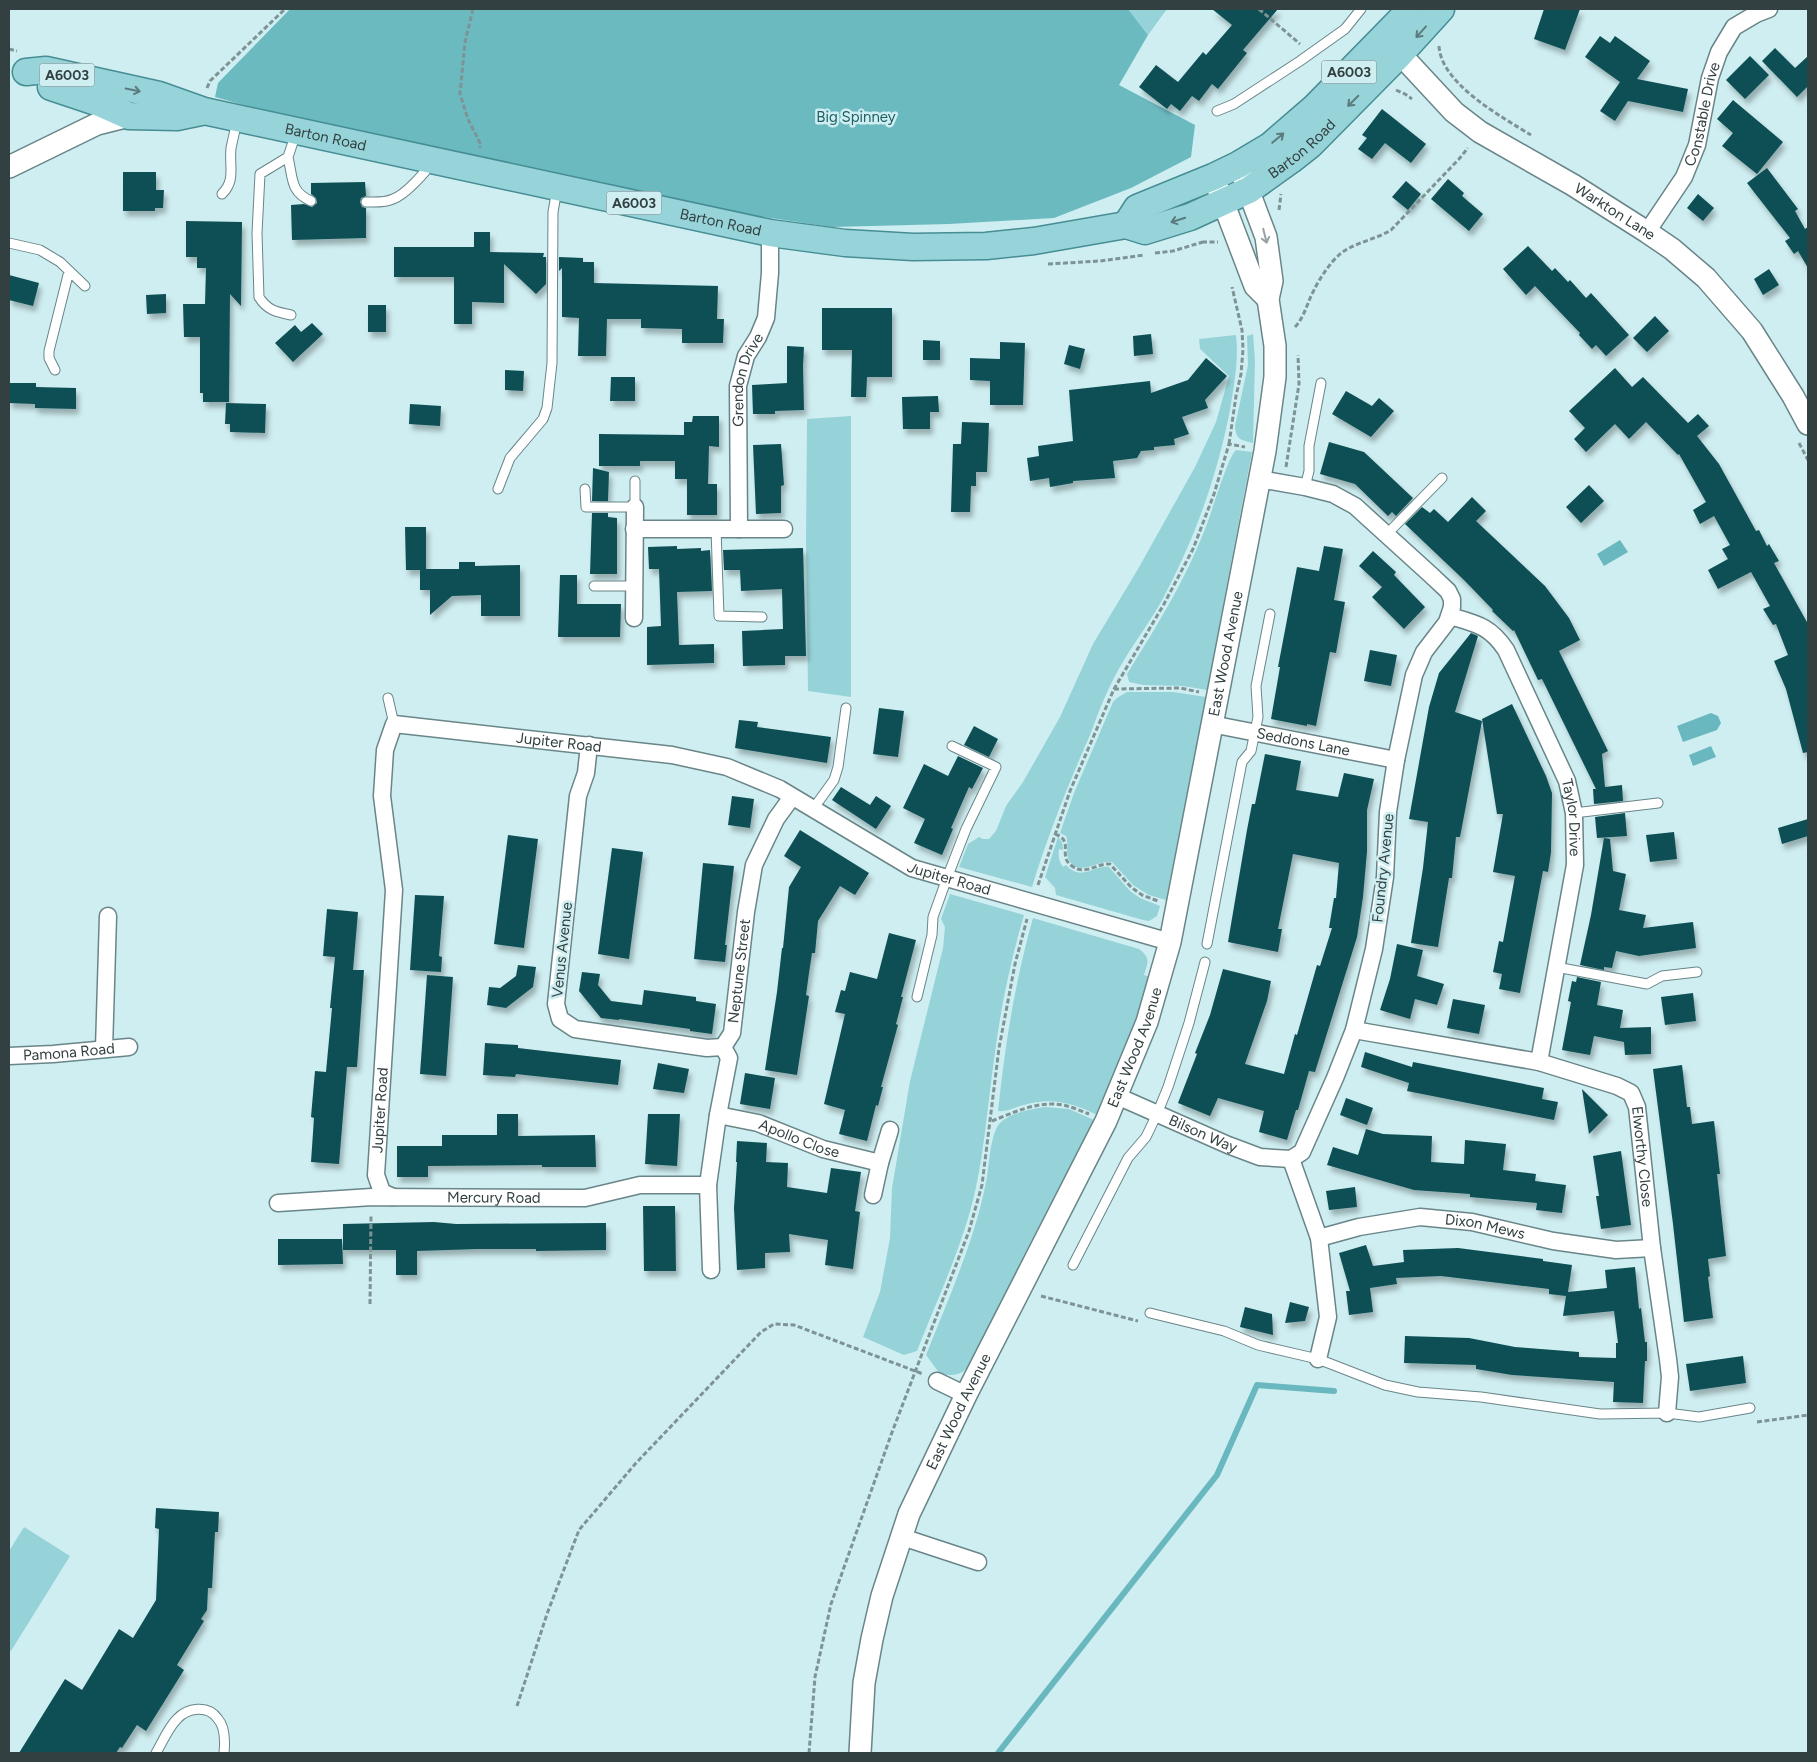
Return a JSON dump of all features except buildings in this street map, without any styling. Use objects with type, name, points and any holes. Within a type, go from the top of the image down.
[{"type":"main road","name":"Barton Road","points":[[102,104],[160,95],[205,102],[238,118],[770,233],[845,243],[913,246],[986,246],[1034,241],[1126,225],[1146,231],[1190,217],[1249,190],[1310,145],[1392,46],[1411,9]]},
{"type":"main road","name":"Barton Road","points":[[1126,225],[1137,208],[1213,176],[1270,146],[1315,107],[1441,9]]},
{"type":"main road","name":"Barton Road","points":[[18,70],[46,70],[102,104],[129,116],[177,117],[205,102]]},
{"type":"street","name":"Constable Drive","points":[[1647,232],[1684,177],[1698,145],[1710,78],[1719,52],[1734,27],[1769,9]]},
{"type":"street","name":"Warkton Lane","points":[[1392,46],[1454,112],[1480,132],[1647,232],[1672,249],[1706,278],[1752,331],[1793,396],[1804,434]]},
{"type":"street","points":[[9,167],[102,104]]},
{"type":"street","name":"East Wood Avenue","points":[[860,1753],[864,1683],[872,1639],[882,1596],[909,1514],[966,1395],[1106,1122],[1147,1022],[1170,942],[1260,479],[1275,377],[1275,346],[1268,299],[1272,282],[1266,237],[1238,164]]},
{"type":"street","points":[[1213,176],[1255,286],[1268,299]]},
{"type":"street","name":"Grendon Drive","points":[[739,529],[738,386],[746,356],[758,337],[766,318],[770,273],[770,233]]},
{"type":"street","points":[[1260,479],[1305,486],[1333,494],[1355,506],[1448,591],[1452,599],[1450,616]]},
{"type":"street","points":[[634,508],[634,618]]},
{"type":"street","points":[[634,529],[784,530]]},
{"type":"street","name":"Foundry Avenue","points":[[1291,1159],[1302,1152],[1336,1078],[1354,1030],[1374,949],[1385,877],[1388,812],[1396,760],[1410,692],[1418,663],[1424,652],[1441,632],[1450,616]]},
{"type":"street","name":"Taylor Drive","points":[[1450,616],[1484,628],[1497,637],[1506,650],[1567,780],[1574,812],[1575,864],[1538,1062]]},
{"type":"street","name":"Jupiter Road","points":[[393,1197],[382,1192],[376,1175],[394,890],[382,796],[385,750],[394,724],[672,755],[727,767],[780,789],[912,868],[1170,942]]},
{"type":"street","name":"Seddons Lane","points":[[1211,724],[1396,760]]},
{"type":"street","name":"Venus Avenue","points":[[589,745],[586,773],[578,796],[556,1004],[560,1019],[575,1029],[601,1034],[707,1048],[723,1047]]},
{"type":"street","name":"Neptune Street","points":[[723,1047],[732,1034],[746,912],[754,865],[776,819],[792,797]]},
{"type":"street","points":[[104,1049],[108,916]]},
{"type":"street","name":"Elworthy Close","points":[[1354,1030],[1538,1062],[1617,1086],[1631,1093],[1637,1107],[1652,1248],[1668,1359],[1670,1378],[1667,1413]]},
{"type":"street","name":"Pamona Road","points":[[9,1056],[129,1047]]},
{"type":"street","points":[[711,1270],[708,1185],[718,1115],[729,1058],[723,1047]]},
{"type":"street","name":"Bilson Way","points":[[1117,1096],[1260,1157],[1291,1159]]},
{"type":"street","name":"Apollo Close","points":[[718,1115],[758,1123],[823,1149],[880,1163]]},
{"type":"street","points":[[873,1195],[890,1130]]},
{"type":"street","points":[[1291,1159],[1319,1238],[1328,1316],[1318,1359]]},
{"type":"street","name":"Mercury Road","points":[[278,1203],[372,1196],[585,1198],[640,1185],[708,1185]]},
{"type":"street","name":"Dixon Mews","points":[[1319,1238],[1359,1227],[1420,1217],[1472,1222],[1553,1241],[1609,1249],[1652,1248]]},
{"type":"street","points":[[937,1381],[966,1395]]},
{"type":"street","points":[[902,1537],[978,1562]]},
{"type":"lane","points":[[1217,111],[1234,104],[1316,50],[1345,29],[1361,9]]},
{"type":"lane","points":[[222,194],[228,188],[231,180],[231,149],[238,118]]},
{"type":"lane","points":[[297,130],[288,157],[296,191],[301,196],[311,200]]},
{"type":"lane","points":[[288,157],[260,174],[257,233],[259,297],[264,305],[272,311],[291,315]]},
{"type":"lane","points":[[366,202],[381,202],[394,199],[425,174],[434,160]]},
{"type":"lane","points":[[498,489],[510,458],[543,419],[547,408],[552,363],[553,212],[558,187]]},
{"type":"lane","points":[[9,243],[40,250],[60,262],[85,286]]},
{"type":"lane","points":[[55,370],[49,358],[48,350],[69,271]]},
{"type":"lane","points":[[1305,486],[1309,471],[1309,446],[1321,383]]},
{"type":"lane","points":[[1387,534],[1442,478]]},
{"type":"lane","points":[[586,489],[586,507],[634,508],[635,481]]},
{"type":"lane","points":[[716,529],[720,616],[762,618]]},
{"type":"lane","points":[[594,586],[633,586]]},
{"type":"lane","points":[[1207,944],[1242,762],[1251,751],[1258,717],[1256,686],[1270,614]]},
{"type":"lane","points":[[388,698],[394,724]]},
{"type":"lane","points":[[813,809],[834,780],[838,767],[846,708]]},
{"type":"lane","points":[[917,997],[932,935],[933,917],[966,829],[996,767],[952,746]]},
{"type":"lane","points":[[1574,812],[1658,803]]},
{"type":"lane","points":[[1073,1265],[1128,1158],[1146,1136],[1157,1114],[1189,1023],[1205,962]]},
{"type":"lane","points":[[1556,967],[1647,984],[1662,976],[1697,972]]},
{"type":"lane","points":[[1150,1313],[1224,1332],[1258,1345],[1318,1359],[1385,1385],[1418,1392],[1471,1396],[1600,1414],[1667,1413],[1699,1417],[1750,1408]]},
{"type":"lane","points":[[156,1753],[176,1719],[196,1708],[208,1711],[218,1717],[223,1727],[224,1753]]},
{"type":"path","points":[[205,102],[210,81],[285,9]]},
{"type":"path","points":[[473,9],[465,42],[460,94],[468,119],[480,143]]},
{"type":"path","points":[[1259,9],[1300,44],[1316,50]]},
{"type":"path","points":[[1440,55],[1449,72],[1481,104],[1538,139]]},
{"type":"path","points":[[1295,328],[1303,318],[1314,290],[1340,254],[1354,246],[1379,238],[1391,230],[1468,148],[1476,152]]},
{"type":"path","points":[[1278,212],[1281,193]]},
{"type":"path","points":[[1199,235],[1203,242],[1220,242]]},
{"type":"path","points":[[1036,892],[1070,791],[1114,689],[1164,604],[1193,549],[1214,494],[1229,444],[1241,374],[1242,330],[1231,284]]},
{"type":"path","points":[[1804,434],[1808,460]]},
{"type":"path","points":[[1229,444],[1254,448]]},
{"type":"path","points":[[1114,689],[1180,688],[1207,694]]},
{"type":"path","points":[[1055,834],[1063,837],[1066,861],[1070,866],[1082,870],[1105,863],[1110,864],[1131,887],[1142,895],[1162,902]]},
{"type":"path","points":[[809,1753],[815,1677],[831,1604],[915,1371],[969,1231],[982,1185],[1006,1006],[1028,916]]},
{"type":"path","points":[[991,1121],[1026,1108],[1044,1104],[1066,1105],[1092,1116]]},
{"type":"path","points":[[370,1304],[372,1196]]},
{"type":"path","points":[[518,1706],[547,1614],[578,1530],[636,1463],[761,1332],[774,1324],[794,1325],[937,1381]]},
{"type":"shaded area","points":[[1128,9],[1167,9],[1148,35]]},
{"type":"shaded area","points":[[1253,334],[1255,360],[1253,443],[1240,439],[1235,426],[1248,365],[1247,336]]},
{"type":"shaded area","points":[[1236,335],[1236,363],[1230,410],[1225,435],[1203,508],[1184,556],[1161,602],[1122,664],[1107,692],[1059,810],[1032,887],[959,867],[968,844],[979,837],[989,839],[996,831],[1006,806],[1023,782],[1060,717],[1093,644],[1138,569],[1195,467],[1216,422],[1229,376],[1200,349],[1199,339]]},
{"type":"shaded area","points":[[851,416],[851,697],[808,691],[806,542],[807,419]]},
{"type":"shaded area","points":[[1236,450],[1252,452],[1207,690],[1183,686],[1143,685],[1129,682],[1127,674],[1161,618],[1191,561],[1208,521],[1225,472]]},
{"type":"shaded area","points":[[1620,540],[1628,552],[1604,566],[1597,554]]},
{"type":"shaded area","points":[[1127,692],[1173,692],[1206,697],[1166,900],[1149,895],[1133,885],[1112,862],[1083,868],[1073,865],[1068,857],[1066,836],[1060,833],[1074,793],[1113,702]]},
{"type":"shaded area","points":[[1711,713],[1718,716],[1721,723],[1717,730],[1683,742],[1677,726]]},
{"type":"shaded area","points":[[1711,746],[1716,757],[1693,766],[1689,755]]},
{"type":"shaded area","points":[[1058,837],[1063,846],[1063,850],[1059,849],[1059,854],[1063,867],[1066,865],[1072,870],[1082,873],[1109,867],[1130,891],[1140,898],[1160,906],[1157,916],[1149,921],[1143,920],[1056,895],[1055,888],[1045,877]]},
{"type":"shaded area","points":[[950,894],[1024,915],[1002,1005],[982,1155],[971,1208],[958,1250],[917,1351],[904,1355],[863,1337],[880,1292],[890,1238],[892,1188],[910,1081],[943,948],[945,927],[941,919]]},
{"type":"shaded area","points":[[1033,918],[1139,949],[1147,958],[1144,975],[1150,977],[1145,995],[1126,1047],[1097,1115],[1070,1104],[1053,1101],[998,1111],[1011,1013]]},
{"type":"shaded area","points":[[1045,1107],[1069,1109],[1094,1120],[969,1366],[963,1372],[956,1374],[940,1374],[926,1355],[969,1245],[982,1200],[992,1141],[996,1129],[1003,1120],[1014,1114]]},
{"type":"shaded area","points":[[24,1527],[70,1556],[11,1651],[9,1650],[9,1551]]},
{"type":"green space","name":"Big Spinney","points":[[290,9],[1128,9],[1148,35],[1119,85],[1195,125],[1191,157],[1131,188],[1054,218],[949,224],[832,227],[681,205],[329,129],[215,97],[218,83]]},
{"type":"waterway","points":[[998,1753],[1217,1475],[1257,1385],[1334,1391]]}]
